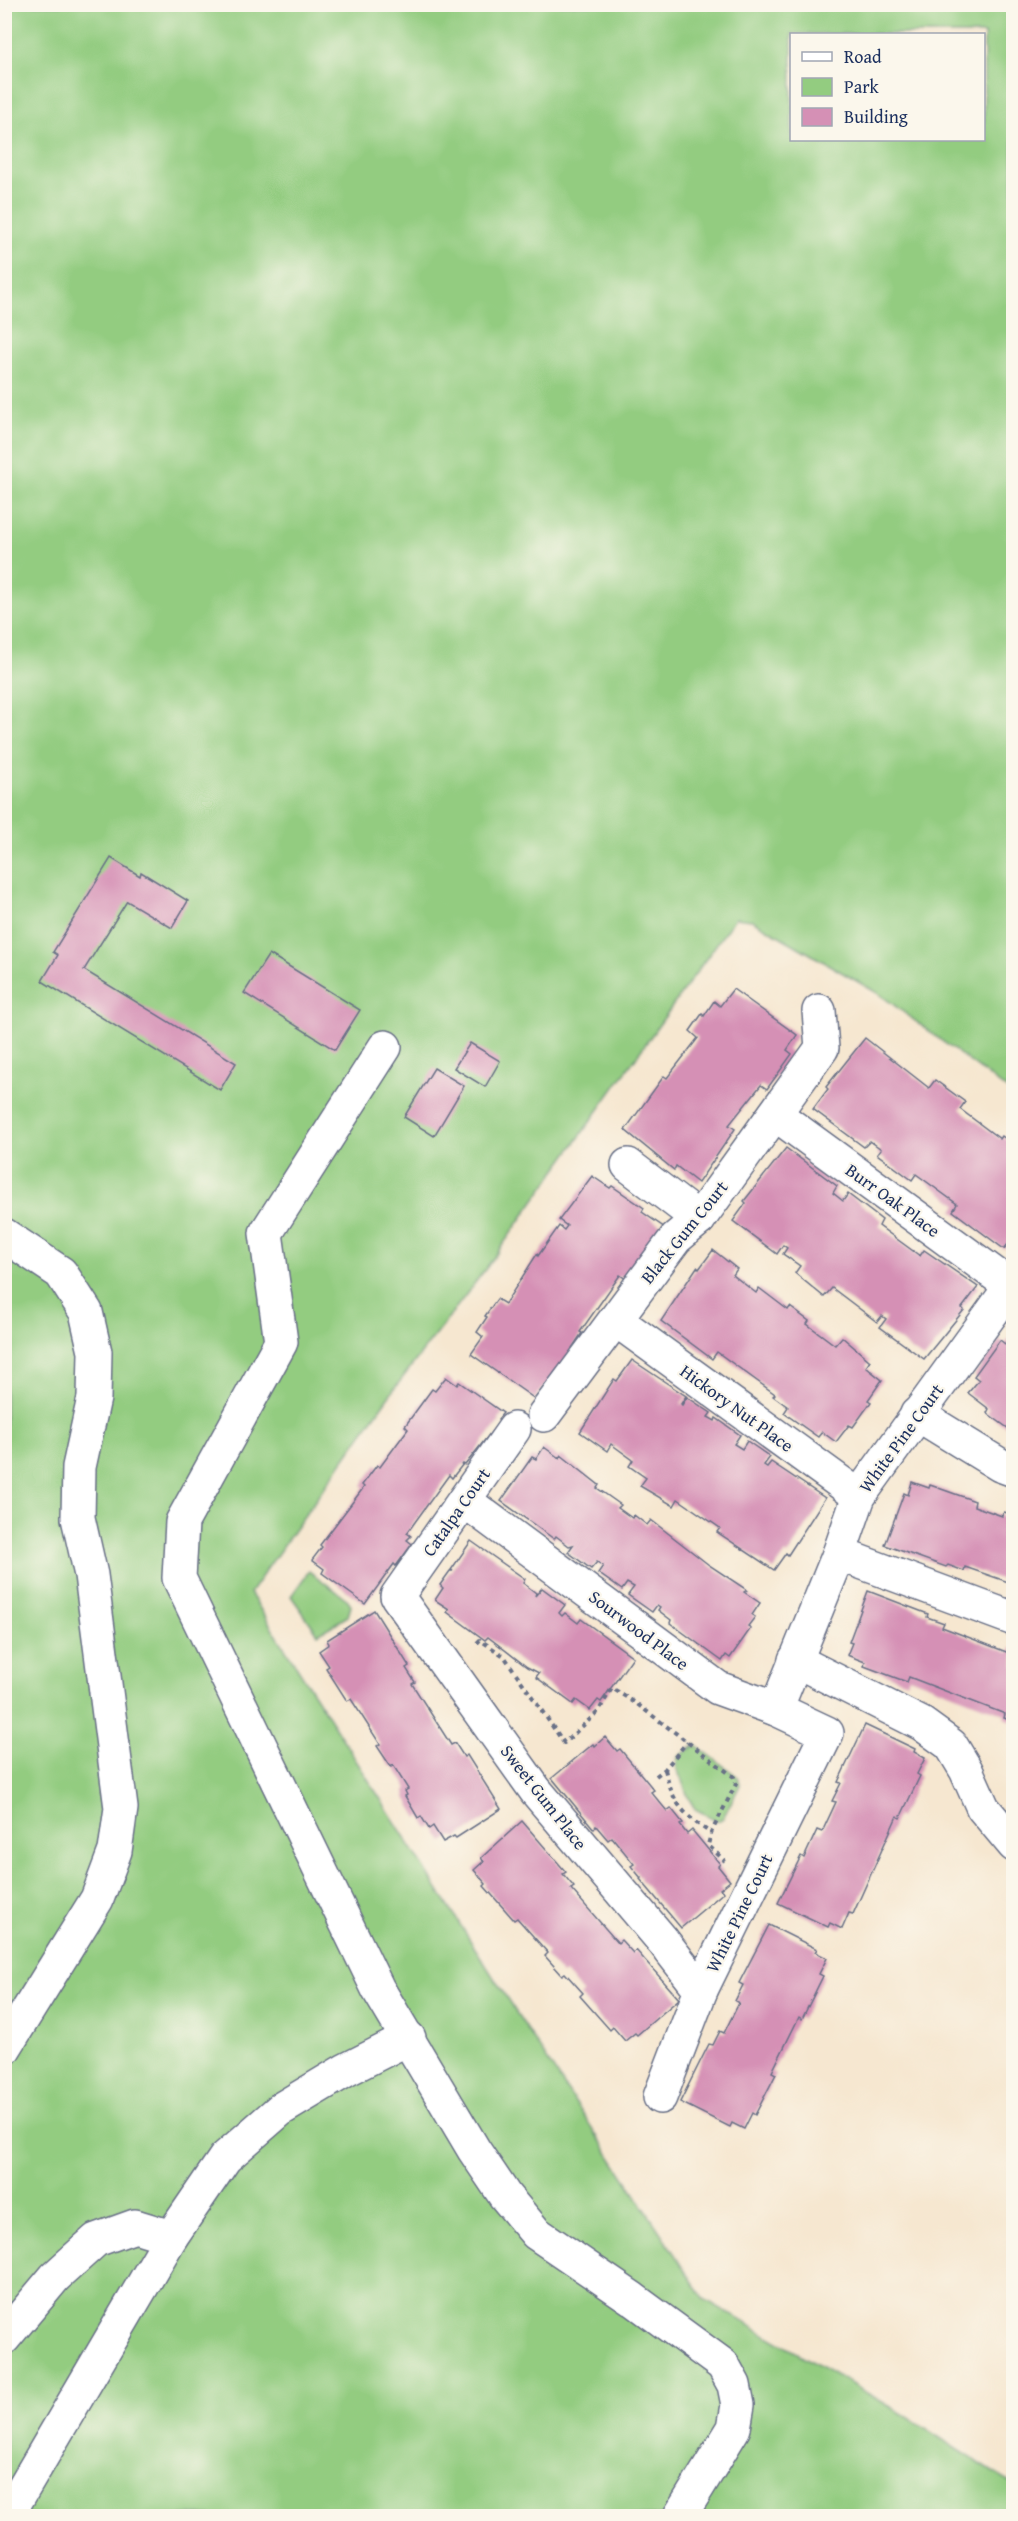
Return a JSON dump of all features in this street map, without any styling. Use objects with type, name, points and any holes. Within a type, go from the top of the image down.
[{"type":"street","name":"Black Gum Court","points":[[544,1415],[676,1238],[699,1219],[822,1048],[819,1011]]},
{"type":"street","points":[[385,1047],[266,1233],[281,1342],[182,1522],[178,1578],[378,1989],[474,2150],[505,2196],[536,2233],[633,2298],[723,2365],[734,2385],[738,2405],[734,2428],[680,2517]]},
{"type":"street","name":"Burr Oak Place","points":[[775,1114],[1012,1284]]},
{"type":"street","points":[[628,1165],[699,1219]]},
{"type":"street","points":[[4,1235],[61,1273],[86,1312],[95,1352],[94,1398],[79,1467],[78,1518],[91,1575],[121,1808],[115,1851],[97,1899],[4,2049]]},
{"type":"street","name":"White Pine Court","points":[[776,1709],[839,1554],[859,1496],[1012,1284]]},
{"type":"street","name":"Hickory Nut Place","points":[[615,1320],[859,1496]]},
{"type":"street","points":[[917,1414],[1000,1465],[1014,1470]]},
{"type":"street","name":"Catalpa Court","points":[[397,1596],[514,1429]]},
{"type":"street","name":"Sourwood Place","points":[[465,1501],[717,1688],[776,1709],[827,1732]]},
{"type":"street","points":[[839,1554],[1014,1619]]},
{"type":"street","name":"Sweet Gum Place","points":[[397,1596],[536,1791],[663,1941],[701,1990]]},
{"type":"street","points":[[795,1660],[922,1724],[951,1745],[966,1770],[983,1808],[1014,1845]]},
{"type":"street","name":"White Pine Court","points":[[660,2097],[701,1990],[827,1732]]},
{"type":"street","points":[[7,2517],[171,2237],[225,2158],[281,2109],[346,2070],[409,2038]]},
{"type":"street","points":[[4,2338],[55,2277],[96,2240],[135,2226],[171,2237]]},
{"type":"path","points":[[471,1647],[480,1640],[504,1656],[564,1743],[598,1712],[612,1688],[734,1777],[736,1784],[711,1833],[708,1845],[734,1869]]},
{"type":"path","points":[[656,1776],[665,1769],[687,1742]]},
{"type":"path","points":[[665,1769],[670,1790],[682,1811],[711,1833]]},
{"type":"green space","points":[[5,5],[1013,5],[1013,1094],[879,994],[752,920],[735,918],[487,1267],[388,1397],[250,1593],[506,1997],[704,2299],[903,2414],[1013,2485],[1013,2516],[5,2516]]},
{"type":"green space","points":[[309,1571],[348,1600],[351,1606],[348,1616],[318,1634],[291,1596]]},
{"type":"green space","points":[[696,1745],[738,1777],[740,1785],[723,1818],[718,1821],[695,1809],[676,1766],[678,1757]]},
{"type":"building","points":[[111,858],[140,876],[141,872],[188,901],[172,928],[127,901],[84,970],[236,1063],[220,1090],[42,981],[58,955],[53,952]]},
{"type":"building","points":[[269,954],[360,1010],[335,1050],[244,993]]},
{"type":"building","points":[[733,989],[797,1035],[787,1050],[792,1054],[767,1089],[761,1085],[729,1125],[735,1129],[698,1183],[676,1166],[674,1170],[625,1130],[664,1076],[667,1078],[698,1038],[690,1031],[702,1014],[704,1016],[714,1001],[720,1006]]},
{"type":"building","points":[[865,1038],[929,1088],[935,1080],[965,1102],[960,1109],[1000,1139],[1002,1136],[1014,1145],[1014,1237],[1004,1249],[953,1211],[957,1204],[916,1174],[912,1180],[877,1154],[881,1149],[870,1141],[864,1147],[813,1109],[828,1089],[826,1087]]},
{"type":"building","points":[[470,1043],[500,1061],[485,1087],[454,1068]]},
{"type":"building","points":[[434,1068],[464,1086],[434,1136],[404,1117]]},
{"type":"building","points":[[786,1148],[837,1186],[833,1193],[843,1201],[848,1194],[882,1220],[879,1226],[920,1256],[924,1250],[978,1287],[962,1308],[964,1310],[924,1359],[880,1327],[886,1319],[882,1316],[877,1322],[832,1288],[824,1297],[795,1273],[800,1266],[783,1254],[787,1248],[783,1245],[777,1254],[733,1221],[746,1203],[744,1201]]},
{"type":"building","points":[[592,1176],[610,1188],[612,1186],[644,1208],[642,1212],[665,1228],[626,1279],[620,1275],[580,1332],[582,1333],[572,1348],[577,1351],[551,1388],[546,1384],[535,1399],[471,1354],[483,1337],[477,1332],[487,1317],[485,1316],[497,1299],[505,1304],[537,1254],[538,1256],[559,1226],[564,1230],[567,1226],[559,1220]]},
{"type":"building","points":[[713,1250],[737,1269],[733,1275],[756,1293],[759,1288],[788,1310],[790,1307],[809,1321],[807,1324],[835,1345],[842,1337],[870,1361],[866,1367],[882,1380],[868,1400],[871,1402],[853,1427],[849,1425],[836,1442],[822,1432],[818,1437],[784,1413],[788,1407],[773,1396],[775,1394],[717,1352],[712,1359],[661,1321],[697,1267],[699,1269]]},
{"type":"building","points":[[1014,1332],[1014,1429],[1012,1431],[987,1413],[989,1409],[968,1393],[979,1380],[974,1376],[1000,1340],[1005,1344]]},
{"type":"building","points":[[632,1360],[686,1396],[682,1405],[687,1397],[711,1413],[708,1417],[715,1421],[716,1418],[740,1435],[734,1444],[742,1449],[747,1441],[770,1457],[764,1465],[767,1467],[771,1462],[825,1498],[788,1555],[786,1553],[774,1570],[717,1532],[720,1528],[678,1499],[674,1506],[640,1486],[646,1478],[629,1466],[633,1460],[611,1444],[607,1451],[580,1432],[614,1379],[617,1381]]},
{"type":"building","points":[[446,1377],[457,1385],[459,1382],[503,1413],[498,1419],[500,1421],[465,1465],[463,1464],[452,1478],[449,1475],[407,1533],[411,1536],[407,1540],[412,1544],[396,1566],[394,1564],[365,1604],[322,1573],[324,1569],[312,1560],[322,1547],[320,1545],[364,1487],[362,1485],[377,1465],[380,1467],[408,1429],[405,1426],[432,1389],[435,1391]]},
{"type":"building","points":[[544,1447],[559,1458],[561,1455],[599,1485],[597,1488],[621,1505],[618,1508],[632,1518],[634,1515],[647,1525],[651,1520],[709,1565],[747,1590],[744,1592],[760,1603],[752,1615],[755,1617],[748,1626],[751,1628],[730,1658],[726,1655],[722,1661],[670,1623],[671,1620],[658,1610],[660,1607],[657,1605],[652,1612],[628,1595],[634,1587],[627,1583],[622,1590],[598,1573],[603,1566],[597,1562],[591,1569],[568,1552],[573,1545],[569,1546],[556,1536],[554,1539],[501,1501],[532,1457],[536,1459]]},
{"type":"building","points":[[912,1482],[929,1488],[930,1485],[975,1501],[974,1506],[1002,1516],[1004,1512],[1014,1515],[1014,1584],[965,1567],[964,1571],[948,1565],[946,1567],[885,1545],[904,1493],[908,1495]]},
{"type":"building","points":[[471,1541],[525,1579],[523,1583],[536,1593],[535,1596],[542,1588],[565,1605],[559,1613],[562,1616],[565,1613],[578,1623],[581,1619],[633,1657],[601,1702],[598,1700],[590,1710],[576,1700],[573,1704],[536,1677],[539,1673],[527,1667],[488,1637],[485,1640],[447,1612],[449,1609],[435,1600],[443,1588],[440,1585],[450,1571],[453,1571],[451,1570]]},
{"type":"building","points":[[868,1591],[928,1614],[927,1617],[944,1623],[942,1627],[1009,1653],[1011,1648],[1014,1649],[1014,1722],[1004,1718],[1005,1714],[909,1677],[907,1682],[864,1666],[865,1662],[847,1655],[852,1643],[849,1642]]},
{"type":"building","points":[[374,1610],[409,1666],[406,1668],[415,1682],[412,1684],[451,1745],[455,1743],[464,1757],[467,1755],[501,1809],[456,1838],[454,1836],[443,1842],[433,1826],[429,1829],[421,1816],[418,1818],[405,1796],[407,1795],[405,1791],[408,1789],[393,1765],[391,1767],[377,1746],[380,1744],[351,1699],[347,1701],[326,1668],[329,1666],[319,1651],[329,1644],[327,1640]]},
{"type":"building","points":[[865,1725],[915,1749],[914,1752],[925,1758],[917,1774],[920,1776],[900,1818],[897,1816],[853,1914],[849,1913],[842,1929],[830,1923],[828,1927],[778,1903],[801,1856],[804,1858],[817,1830],[822,1832],[836,1802],[832,1801],[841,1783],[838,1782]]},
{"type":"building","points":[[605,1737],[617,1751],[620,1749],[654,1790],[651,1792],[667,1811],[671,1808],[683,1823],[680,1825],[687,1834],[692,1830],[720,1864],[718,1866],[730,1881],[720,1889],[724,1892],[681,1928],[640,1879],[631,1866],[634,1864],[612,1837],[608,1840],[596,1826],[594,1829],[552,1778],[593,1744],[595,1746]]},
{"type":"building","points":[[522,1821],[566,1872],[563,1874],[574,1887],[571,1889],[618,1943],[621,1940],[633,1953],[636,1950],[679,1999],[637,2035],[635,2033],[625,2041],[613,2027],[610,2030],[580,1996],[583,1993],[545,1956],[548,1953],[517,1918],[514,1920],[484,1886],[486,1884],[474,1870],[484,1861],[481,1858]]},
{"type":"building","points":[[769,1925],[817,1949],[815,1952],[827,1958],[819,1974],[823,1976],[802,2019],[799,2017],[772,2072],[776,2074],[755,2115],[752,2113],[744,2129],[732,2123],[730,2127],[680,2102],[709,2044],[713,2045],[720,2031],[724,2033],[739,2003],[735,2001],[743,1985],[739,1983]]}]
